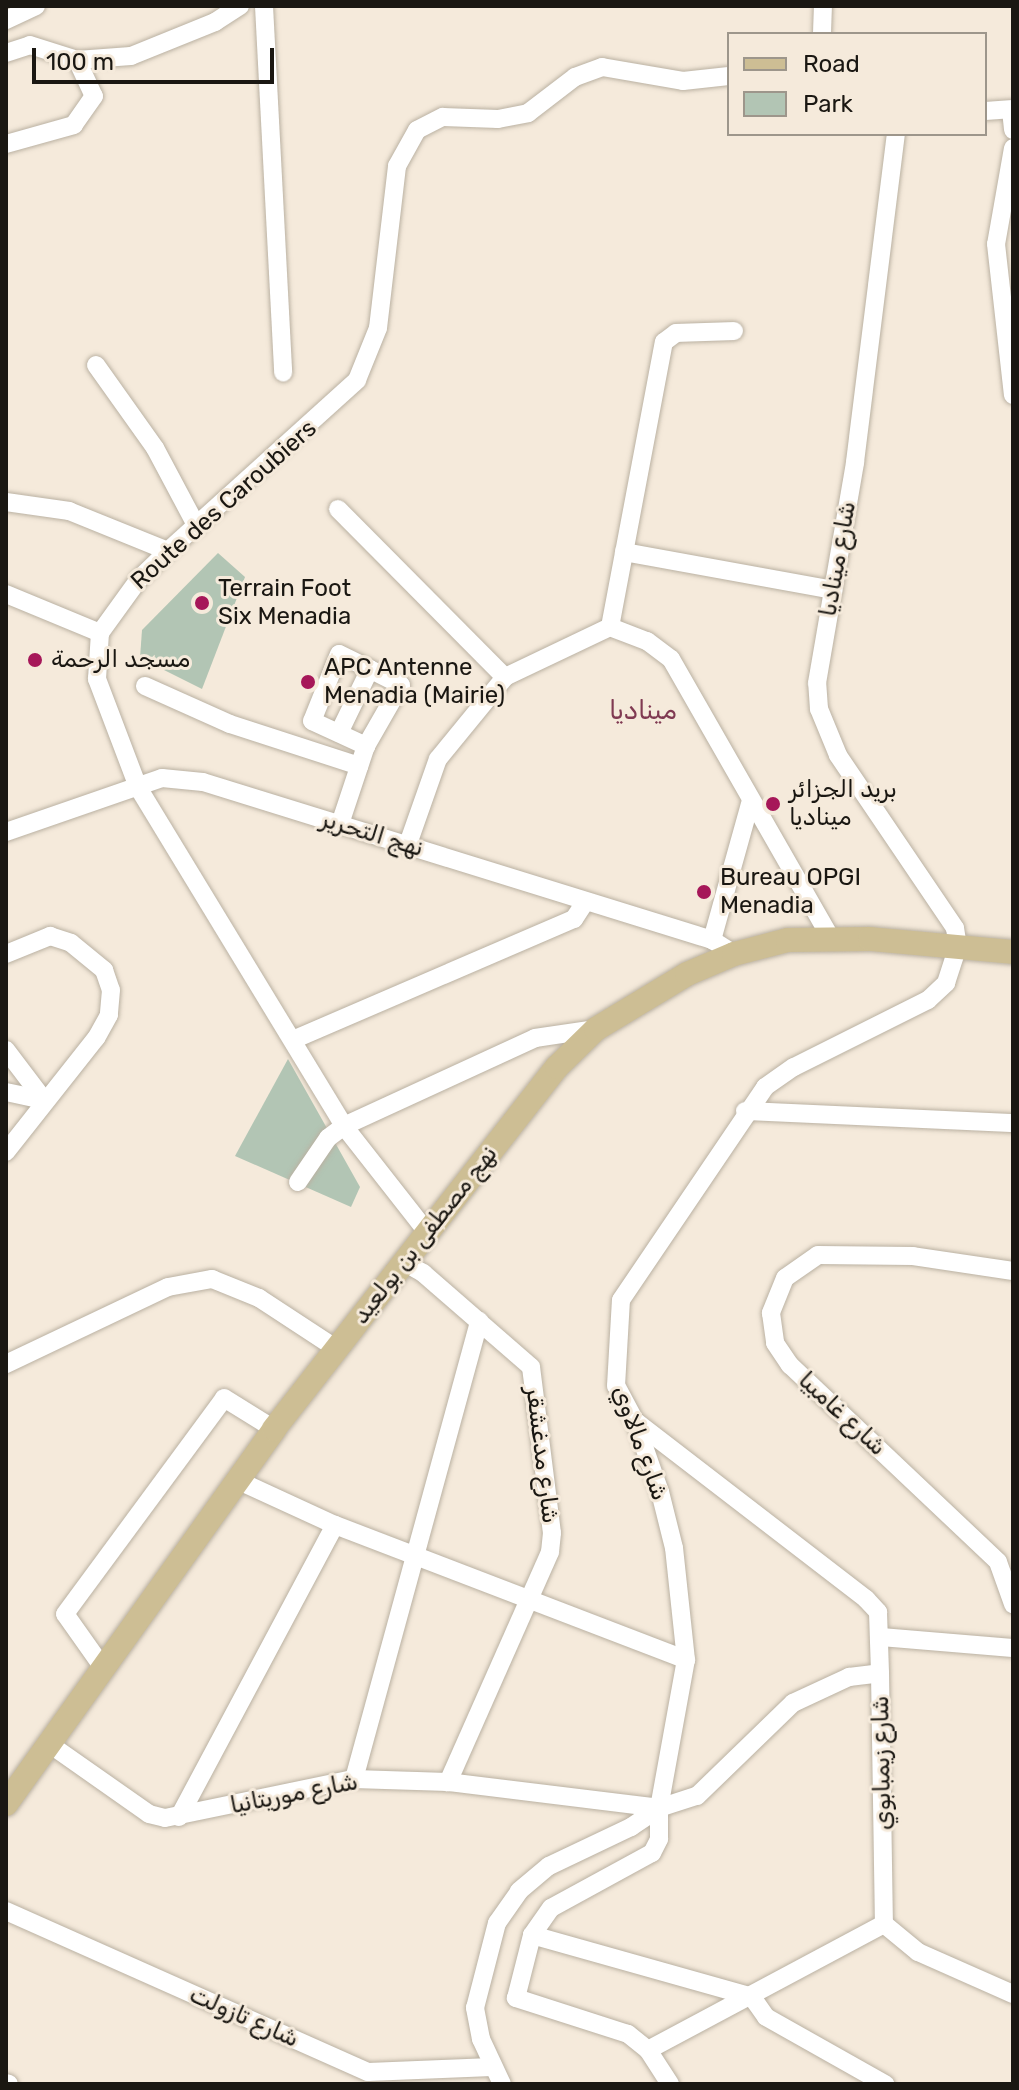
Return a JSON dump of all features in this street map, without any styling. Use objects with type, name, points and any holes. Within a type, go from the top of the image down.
[{"type":"main road","name":"نهج مصطفى بن بولعيد","points":[[6,1804],[274,1429],[557,1067],[596,1029],[645,996],[734,954],[788,940],[830,937],[1013,952]]},
{"type":"street","points":[[6,20],[36,6]]},
{"type":"street","points":[[6,53],[30,45],[77,60],[131,56],[240,6]]},
{"type":"street","points":[[264,6],[283,373]]},
{"type":"street","points":[[822,32],[823,6]]},
{"type":"street","points":[[6,144],[74,125],[86,114],[94,96],[77,60]]},
{"type":"street","name":"Route des Caroubiers","points":[[100,633],[139,579],[335,405],[370,357],[378,328],[397,166],[417,130],[443,117],[498,119],[528,113],[575,77],[602,67],[683,81],[727,76]]},
{"type":"street","points":[[987,111],[1012,110],[1013,130]]},
{"type":"street","name":"شارع ميناديا","points":[[896,136],[834,590],[817,683],[826,733],[955,928],[958,947]]},
{"type":"street","points":[[1013,148],[996,244],[1013,395]]},
{"type":"street","points":[[610,627],[664,342],[676,333],[734,331]]},
{"type":"street","points":[[96,365],[155,448],[197,527]]},
{"type":"street","points":[[6,502],[69,511],[168,551]]},
{"type":"street","points":[[338,509],[505,677]]},
{"type":"street","points":[[624,552],[834,590]]},
{"type":"street","points":[[6,594],[100,633],[97,679],[138,787],[295,1039],[344,1126],[427,1232]]},
{"type":"street","points":[[408,844],[438,759],[505,677],[610,627],[647,641],[671,659],[750,804],[830,937]]},
{"type":"street","points":[[340,824],[366,746],[401,685],[339,654],[312,721],[366,746]]},
{"type":"street","points":[[339,733],[370,669]]},
{"type":"street","points":[[145,686],[230,724],[359,766]]},
{"type":"street","name":"نهج التحرير","points":[[6,832],[162,778],[203,782],[712,940],[734,954]]},
{"type":"street","points":[[712,940],[750,804]]},
{"type":"street","points":[[295,1039],[574,919],[585,902]]},
{"type":"street","points":[[6,954],[50,936],[71,943],[104,970],[111,990],[109,1015],[96,1038],[6,1152]]},
{"type":"street","name":"شارع مالاوي","points":[[532,1935],[551,1908],[570,1894],[652,1853],[659,1839],[659,1808],[686,1660],[674,1548],[635,1421],[616,1386],[621,1300],[745,1111],[765,1087],[794,1067],[928,1000],[946,983],[958,947]]},
{"type":"street","points":[[298,1182],[328,1138],[344,1126],[535,1038],[596,1029]]},
{"type":"street","points":[[6,1050],[44,1100]]},
{"type":"street","points":[[6,1092],[44,1100]]},
{"type":"street","points":[[745,1111],[1013,1123]]},
{"type":"street","name":"شارع غامبيا","points":[[1013,1271],[913,1256],[818,1255],[785,1278],[771,1313],[775,1343],[790,1365],[998,1562],[1013,1604]]},
{"type":"street","name":"شارع مدغشقر","points":[[405,1263],[531,1367],[552,1533],[530,1598],[448,1782]]},
{"type":"street","points":[[6,1364],[168,1287],[212,1279],[259,1298],[337,1349]]},
{"type":"street","points":[[354,1779],[412,1554],[479,1321]]},
{"type":"street","points":[[104,1669],[65,1614],[224,1398],[274,1429]]},
{"type":"street","points":[[635,1421],[866,1599],[878,1612],[880,1673]]},
{"type":"street","points":[[237,1480],[335,1525],[686,1660]]},
{"type":"street","points":[[179,1817],[335,1525]]},
{"type":"street","points":[[881,1637],[1013,1648]]},
{"type":"street","name":"شارع زيمبابوي","points":[[659,1808],[697,1796],[793,1703],[849,1677],[880,1673],[884,1924]]},
{"type":"street","name":"شارع موريتانيا","points":[[48,1743],[149,1814],[179,1817],[354,1779],[448,1782],[659,1808]]},
{"type":"street","points":[[502,2084],[492,2067],[475,2008],[497,1923],[519,1891],[549,1866],[631,1827],[659,1808]]},
{"type":"street","name":"شارع تازولت","points":[[6,1911],[366,2078],[492,2067]]},
{"type":"street","points":[[648,2050],[884,1924],[918,1952],[1013,1994]]},
{"type":"street","points":[[670,2084],[648,2050],[628,2034],[516,1998],[532,1935],[752,1997],[766,2017],[885,2084]]},
{"type":"green space","name":"Terrain Foot Six Menadia","points":[[218,553],[245,577],[202,689],[140,658],[142,630]]},
{"type":"green space","points":[[288,1059],[360,1187],[351,1207],[235,1156]]},
{"type":"place","name":"Terrain Foot Six Menadia","points":[[202,603]]},
{"type":"place","name":"مسجد الرحمة","points":[[35,660]]},
{"type":"place","name":"APC Antenne Menadia (Mairie)","points":[[308,682]]},
{"type":"place","name":"بريد الجزائر ميناديا","points":[[773,804]]},
{"type":"place","name":"Bureau OPGI Menadia","points":[[704,892]]},
{"type":"district","name":"ميناديا","points":[[643,711]]}]
